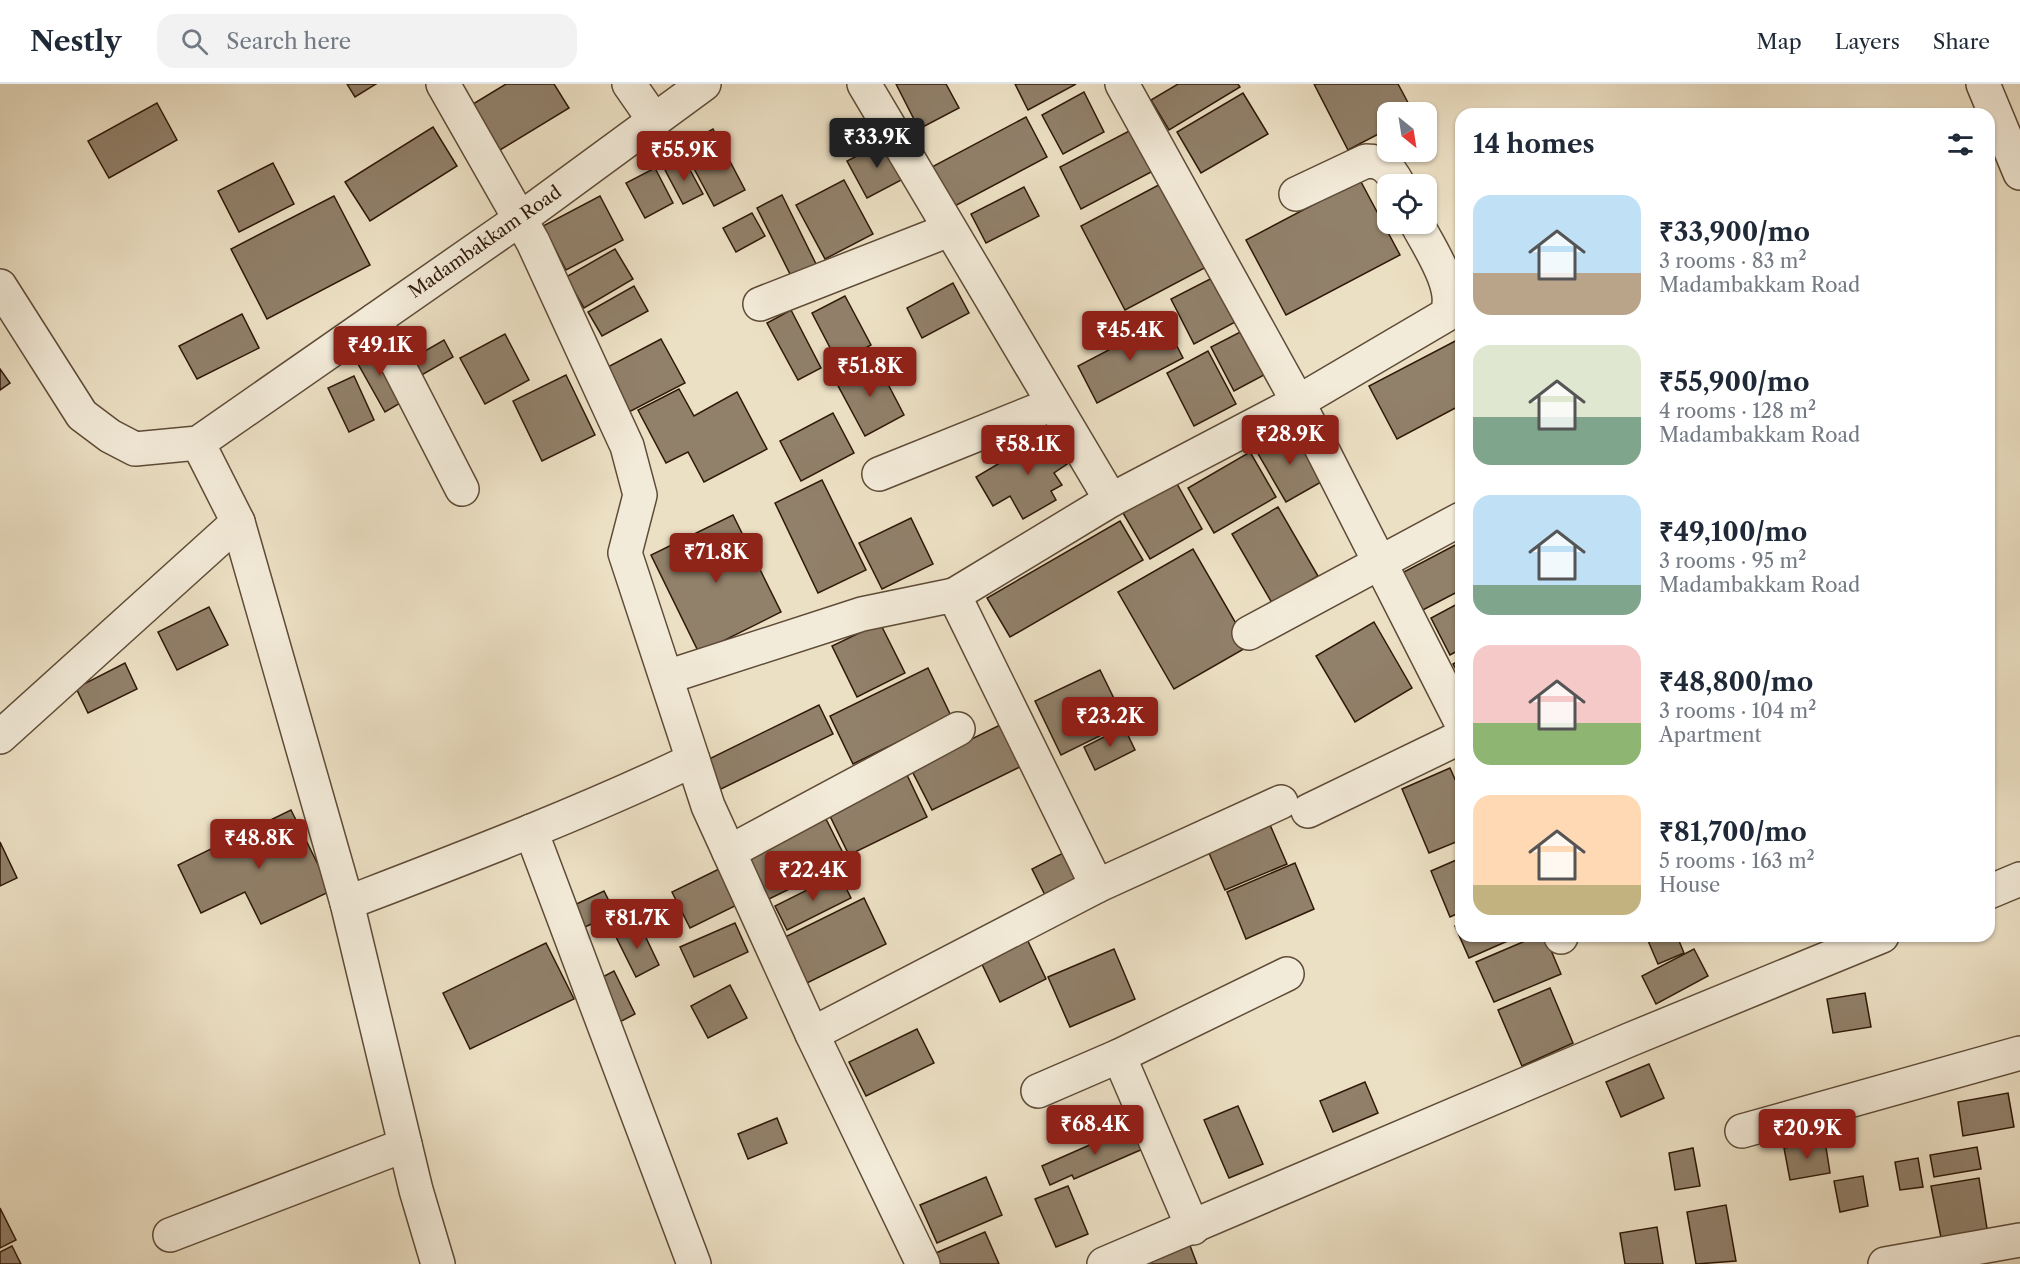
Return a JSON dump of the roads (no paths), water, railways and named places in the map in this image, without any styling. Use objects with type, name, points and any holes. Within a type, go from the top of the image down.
[{"type":"street","points":[[443,84],[533,242],[627,446],[640,495],[625,553],[708,806],[812,1034],[923,1264]]},
{"type":"street","points":[[629,84],[654,120]]},
{"type":"street","name":"Madambakkam Road","points":[[0,286],[82,415],[110,436],[135,449],[198,443],[520,219],[704,84]]},
{"type":"street","points":[[864,84],[1111,500]]},
{"type":"street","points":[[1122,84],[1298,402],[1455,711]]},
{"type":"street","points":[[1983,84],[2012,127],[2020,173]]},
{"type":"street","points":[[1296,194],[1366,161],[1377,161],[1386,165],[1392,174]]},
{"type":"street","points":[[760,304],[949,230]]},
{"type":"street","points":[[667,677],[862,614],[954,595],[1111,500],[1298,402],[1446,315],[1452,304],[1450,290],[1422,234]]},
{"type":"street","points":[[375,320],[462,489]]},
{"type":"street","points":[[879,474],[1053,404]]},
{"type":"street","points":[[198,443],[237,522],[347,903],[405,1145],[438,1264]]},
{"type":"street","points":[[0,737],[237,522]]},
{"type":"street","points":[[1250,633],[1455,522]]},
{"type":"street","points":[[954,595],[1097,886]]},
{"type":"street","points":[[729,852],[958,729]]},
{"type":"street","points":[[812,1034],[1097,886],[1455,739]]},
{"type":"street","points":[[347,903],[531,831],[693,760]]},
{"type":"street","points":[[531,831],[694,1264]]},
{"type":"street","points":[[1995,889],[2020,879]]},
{"type":"street","points":[[1104,1264],[1629,1040],[1867,942]]},
{"type":"street","points":[[1038,1091],[1119,1056],[1287,974]]},
{"type":"street","points":[[1742,1131],[2020,1053]]},
{"type":"street","points":[[1119,1056],[1192,1228]]},
{"type":"street","points":[[170,1235],[405,1145]]},
{"type":"street","points":[[1885,1264],[2020,1240]]}]
